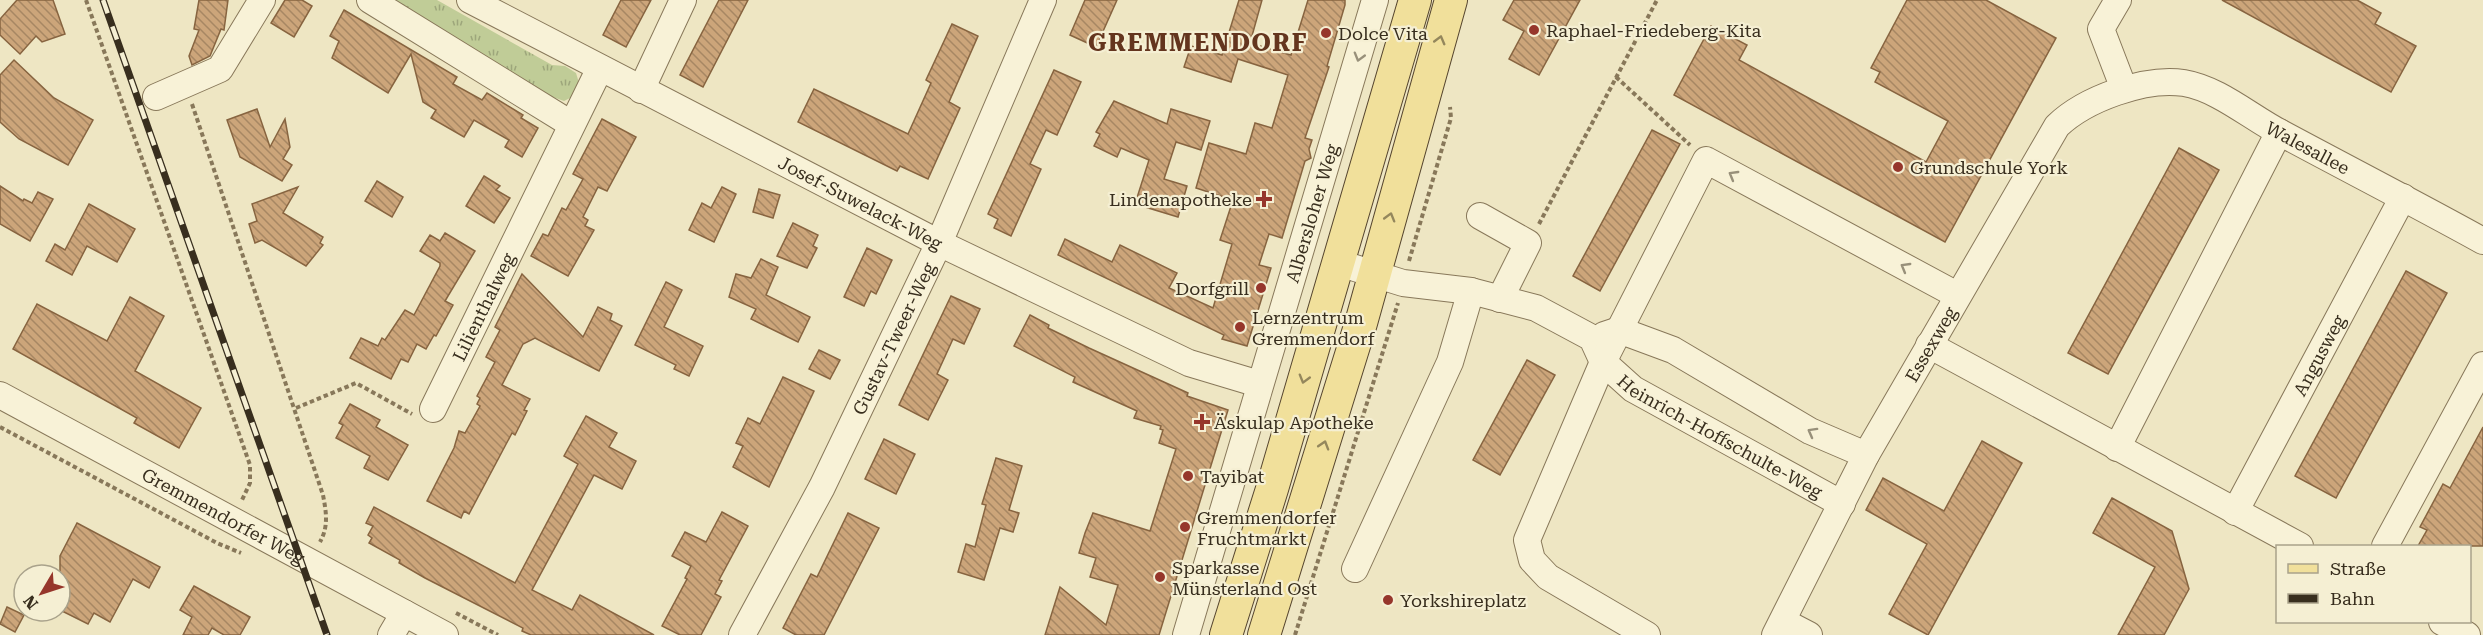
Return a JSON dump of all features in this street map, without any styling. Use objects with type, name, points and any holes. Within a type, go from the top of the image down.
[{"type":"main road","points":[[1226,635],[1339,263],[1415,0]]},
{"type":"main road","points":[[1264,635],[1311,490],[1451,0]]},
{"type":"street","points":[[146,102],[220,69],[262,0]]},
{"type":"street","points":[[370,0],[571,124]]},
{"type":"street","name":"Josef-Suwelack-Weg","points":[[470,0],[939,243],[1189,363],[1259,384]]},
{"type":"street","points":[[641,90],[683,0]]},
{"type":"street","name":"Gustav-Tweer-Weg","points":[[742,635],[822,487],[939,243],[1043,0]]},
{"type":"street","name":"Albersloher Weg","points":[[1186,635],[1375,0]]},
{"type":"street","points":[[2118,0],[2101,29],[2124,89]]},
{"type":"street","name":"Lilienthalweg","points":[[433,409],[600,68]]},
{"type":"street","name":"Walesallee","points":[[2124,89],[2148,83],[2183,83],[2206,90],[2279,132],[2483,241]]},
{"type":"street","name":"Essexweg","points":[[1780,628],[1866,455],[2057,126],[2066,118],[2124,89]]},
{"type":"street","points":[[2117,448],[2279,132]]},
{"type":"street","points":[[1647,635],[1548,577],[1532,560],[1527,540],[1603,362],[1707,160],[1957,295]]},
{"type":"street","name":"Angusweg","points":[[2235,512],[2403,197]]},
{"type":"street","points":[[1480,216],[1528,243],[1500,299]]},
{"type":"street","points":[[1339,263],[1403,283],[1471,291],[1536,308],[1592,338],[1603,362]]},
{"type":"street","points":[[1354,569],[1450,362],[1471,291]]},
{"type":"street","points":[[1592,338],[1619,330],[1673,350],[1810,431],[1866,455]]},
{"type":"street","points":[[1929,345],[2298,545]]},
{"type":"street","name":"Heinrich-Hoffschulte-Weg","points":[[1603,362],[1633,389],[1842,504]]},
{"type":"street","points":[[2386,545],[2483,365]]},
{"type":"street","name":"Gremmendorfer Weg","points":[[0,395],[446,635]]},
{"type":"street","points":[[391,635],[404,613]]},
{"type":"street","points":[[2446,623],[2467,635]]},
{"type":"street","points":[[1780,628],[1809,635]]},
{"type":"path","points":[[86,0],[250,465],[250,483],[242,499]]},
{"type":"path","points":[[1528,243],[1657,0]]},
{"type":"path","points":[[1616,77],[1707,160]]},
{"type":"path","points":[[185,85],[296,408],[323,495],[327,515],[325,531],[320,542]]},
{"type":"path","points":[[125,111],[146,102]]},
{"type":"path","points":[[296,408],[356,383],[414,414],[433,409]]},
{"type":"path","name":"Gremmendorfer Weg","points":[[0,426],[193,530],[245,555]]},
{"type":"green space","points":[[390,0],[437,0],[552,65],[565,66],[576,73],[580,86],[574,96],[564,101],[547,95]]},
{"type":"building","points":[[17,0],[53,0],[65,34],[42,42],[36,36],[20,54],[0,35],[0,19]]},
{"type":"building","points":[[199,0],[228,0],[224,30],[221,29],[210,56],[192,65],[189,56],[199,30],[194,29]]},
{"type":"building","points":[[285,0],[302,0],[312,6],[294,37],[271,23]]},
{"type":"building","points":[[621,0],[651,0],[626,47],[603,35]]},
{"type":"building","points":[[719,0],[748,0],[703,87],[680,75]]},
{"type":"building","points":[[1085,0],[1117,0],[1096,47],[1070,35]]},
{"type":"building","points":[[1239,0],[1262,0],[1250,43],[1291,55],[1308,0],[1345,0],[1327,66],[1329,67],[1305,138],[1312,140],[1309,149],[1311,158],[1305,161],[1282,238],[1269,234],[1259,265],[1271,268],[1247,346],[1222,339],[1224,335],[1058,255],[1065,239],[1112,262],[1120,245],[1177,273],[1169,288],[1213,308],[1232,244],[1220,240],[1233,200],[1196,188],[1209,143],[1246,154],[1255,123],[1272,128],[1288,75],[1238,59],[1231,82],[1184,67],[1191,46],[1222,55]]},
{"type":"building","points":[[1514,0],[1580,0],[1539,75],[1509,59],[1524,31],[1503,20]]},
{"type":"building","points":[[1907,0],[1986,0],[2056,38],[1945,242],[1674,95],[1711,26],[1747,45],[1739,60],[1926,162],[1948,121],[1875,82],[1880,72],[1871,68]]},
{"type":"building","points":[[2222,0],[2357,0],[2381,13],[2375,24],[2416,46],[2391,92]]},
{"type":"building","points":[[344,10],[457,77],[453,84],[482,100],[487,93],[523,115],[521,118],[538,128],[522,157],[505,147],[509,140],[474,120],[464,137],[431,118],[436,110],[423,102],[411,54],[388,93],[332,58],[339,41],[330,36]]},
{"type":"building","points":[[952,24],[978,36],[949,102],[960,108],[928,179],[900,166],[897,171],[798,122],[814,89],[908,134],[931,83],[926,80]]},
{"type":"building","points":[[14,60],[54,98],[93,120],[68,165],[19,139],[0,122],[0,75]]},
{"type":"building","points":[[1054,70],[1081,82],[1057,135],[1046,130],[1030,164],[1041,169],[1011,236],[994,228],[998,219],[988,214]]},
{"type":"building","points":[[1114,101],[1167,124],[1171,109],[1210,121],[1201,150],[1176,142],[1164,179],[1187,186],[1178,217],[1135,204],[1149,160],[1121,148],[1117,157],[1094,146],[1100,134],[1096,132]]},
{"type":"building","points":[[257,109],[270,147],[285,119],[290,147],[283,159],[292,165],[282,181],[240,157],[227,120]]},
{"type":"building","points":[[602,119],[636,137],[607,191],[598,187],[583,217],[588,220],[585,226],[594,230],[568,276],[531,256],[543,234],[548,236],[562,208],[566,210],[583,179],[573,174]]},
{"type":"building","points":[[1652,130],[1680,144],[1600,291],[1573,276]]},
{"type":"building","points":[[2179,148],[2219,170],[2108,374],[2068,353]]},
{"type":"building","points":[[484,176],[500,186],[496,190],[510,198],[494,223],[466,206]]},
{"type":"building","points":[[377,181],[403,197],[392,217],[365,201]]},
{"type":"building","points":[[0,186],[23,201],[24,199],[32,203],[38,192],[53,199],[30,241],[0,224]]},
{"type":"building","points":[[298,187],[283,213],[323,237],[320,243],[323,245],[306,266],[262,240],[255,243],[249,224],[257,221],[252,204]]},
{"type":"building","points":[[722,187],[736,194],[714,242],[689,230],[702,203],[711,208]]},
{"type":"building","points":[[759,189],[780,195],[773,218],[753,212]]},
{"type":"building","points":[[89,204],[135,229],[117,262],[87,246],[72,275],[46,261],[55,244],[65,250]]},
{"type":"building","points":[[793,223],[818,235],[813,246],[817,248],[807,268],[777,256]]},
{"type":"building","points":[[445,233],[475,251],[445,301],[453,305],[436,336],[434,335],[426,349],[417,344],[408,362],[401,359],[391,379],[350,358],[361,338],[378,346],[382,338],[385,340],[405,310],[414,315],[440,266],[440,263],[420,251],[430,235],[440,241]]},
{"type":"building","points":[[867,248],[892,260],[876,294],[871,291],[864,306],[844,297]]},
{"type":"building","points":[[761,259],[778,267],[766,295],[810,317],[798,342],[751,319],[756,309],[729,297],[736,274],[751,278]]},
{"type":"building","points":[[2406,271],[2447,293],[2336,498],[2295,476]]},
{"type":"building","points":[[522,274],[583,337],[598,307],[612,314],[610,320],[622,326],[599,371],[535,338],[523,344],[502,385],[530,399],[524,410],[527,411],[515,435],[512,433],[469,514],[464,511],[461,518],[427,501],[454,448],[459,431],[465,433],[480,406],[477,404],[480,398],[477,396],[495,362],[486,357],[500,330],[495,327]]},
{"type":"building","points":[[666,282],[682,290],[664,327],[703,346],[689,376],[674,369],[676,365],[635,345]]},
{"type":"building","points":[[951,296],[980,309],[964,344],[953,339],[937,374],[948,380],[928,420],[899,405]]},
{"type":"building","points":[[130,297],[164,316],[135,371],[201,408],[179,448],[134,423],[137,418],[13,349],[37,304],[107,341]]},
{"type":"building","points":[[1030,315],[1049,325],[1048,328],[1188,393],[1187,396],[1228,410],[1159,635],[1045,635],[1060,587],[1106,625],[1118,585],[1090,577],[1096,558],[1079,553],[1085,533],[1093,513],[1150,531],[1176,449],[1159,443],[1163,430],[1160,429],[1161,426],[1134,418],[1137,411],[1073,382],[1075,377],[1014,346]]},
{"type":"building","points":[[819,350],[840,360],[830,379],[809,369]]},
{"type":"building","points":[[1527,360],[1555,375],[1500,475],[1473,460]]},
{"type":"building","points":[[783,377],[814,391],[769,487],[733,467],[743,446],[736,443],[748,418],[760,424]]},
{"type":"building","points":[[350,404],[380,420],[376,427],[408,445],[388,480],[364,468],[370,456],[336,438],[343,425],[339,423]]},
{"type":"building","points":[[586,416],[617,433],[609,447],[636,461],[622,489],[594,475],[532,590],[572,610],[580,595],[654,635],[531,635],[522,631],[523,628],[425,578],[399,563],[400,560],[369,543],[372,538],[368,535],[373,526],[366,523],[374,507],[515,583],[578,464],[564,456]]},
{"type":"building","points":[[2483,427],[2483,546],[2419,545],[2427,530],[2420,527],[2443,484],[2450,488]]},
{"type":"building","points":[[884,439],[915,454],[896,494],[865,479]]},
{"type":"building","points":[[1982,441],[2022,463],[1928,635],[1889,614],[1927,544],[1866,510],[1883,478],[1944,511]]},
{"type":"building","points":[[996,458],[1022,466],[1009,510],[1019,513],[1013,532],[1000,528],[984,580],[958,572],[966,544],[975,547],[986,505],[982,504]]},
{"type":"building","points":[[2112,498],[2172,531],[2189,589],[2164,635],[2118,635],[2155,567],[2093,533]]},
{"type":"building","points":[[722,512],[748,526],[719,580],[722,581],[715,594],[721,597],[701,635],[680,635],[662,626],[687,579],[685,578],[691,566],[672,556],[685,532],[706,542]]},
{"type":"building","points":[[848,513],[879,528],[824,635],[796,635],[783,628],[811,574],[817,577]]},
{"type":"building","points":[[77,523],[160,567],[149,588],[133,579],[110,622],[94,613],[88,624],[72,616],[72,563],[60,563],[60,556]]},
{"type":"building","points":[[194,586],[250,617],[240,635],[224,635],[212,628],[208,635],[183,635],[192,617],[180,610]]},
{"type":"building","points":[[7,607],[12,609],[12,623],[20,623],[15,632],[0,624]]},
{"type":"railway","points":[[103,0],[327,635]]},
{"type":"place","name":"Raphael-Friedeberg-Kita","points":[[1534,30]]},
{"type":"place","name":"Dolce Vita","points":[[1326,33]]},
{"type":"place","name":"Grundschule York","points":[[1898,167]]},
{"type":"place","name":"Lindenapotheke","points":[[1264,199]]},
{"type":"place","name":"Dorfgrill","points":[[1261,288]]},
{"type":"place","name":"Lernzentrum Gremmendorf","points":[[1240,327]]},
{"type":"place","name":"Äskulap Apotheke","points":[[1202,422]]},
{"type":"place","name":"Tayibat","points":[[1188,476]]},
{"type":"place","name":"Gremmendorfer Fruchtmarkt","points":[[1185,527]]},
{"type":"place","name":"Sparkasse Münsterland Ost","points":[[1160,577]]},
{"type":"place","name":"Yorkshireplatz","points":[[1388,600]]},
{"type":"district","name":"GREMMENDORF","points":[[1198,43]]}]
